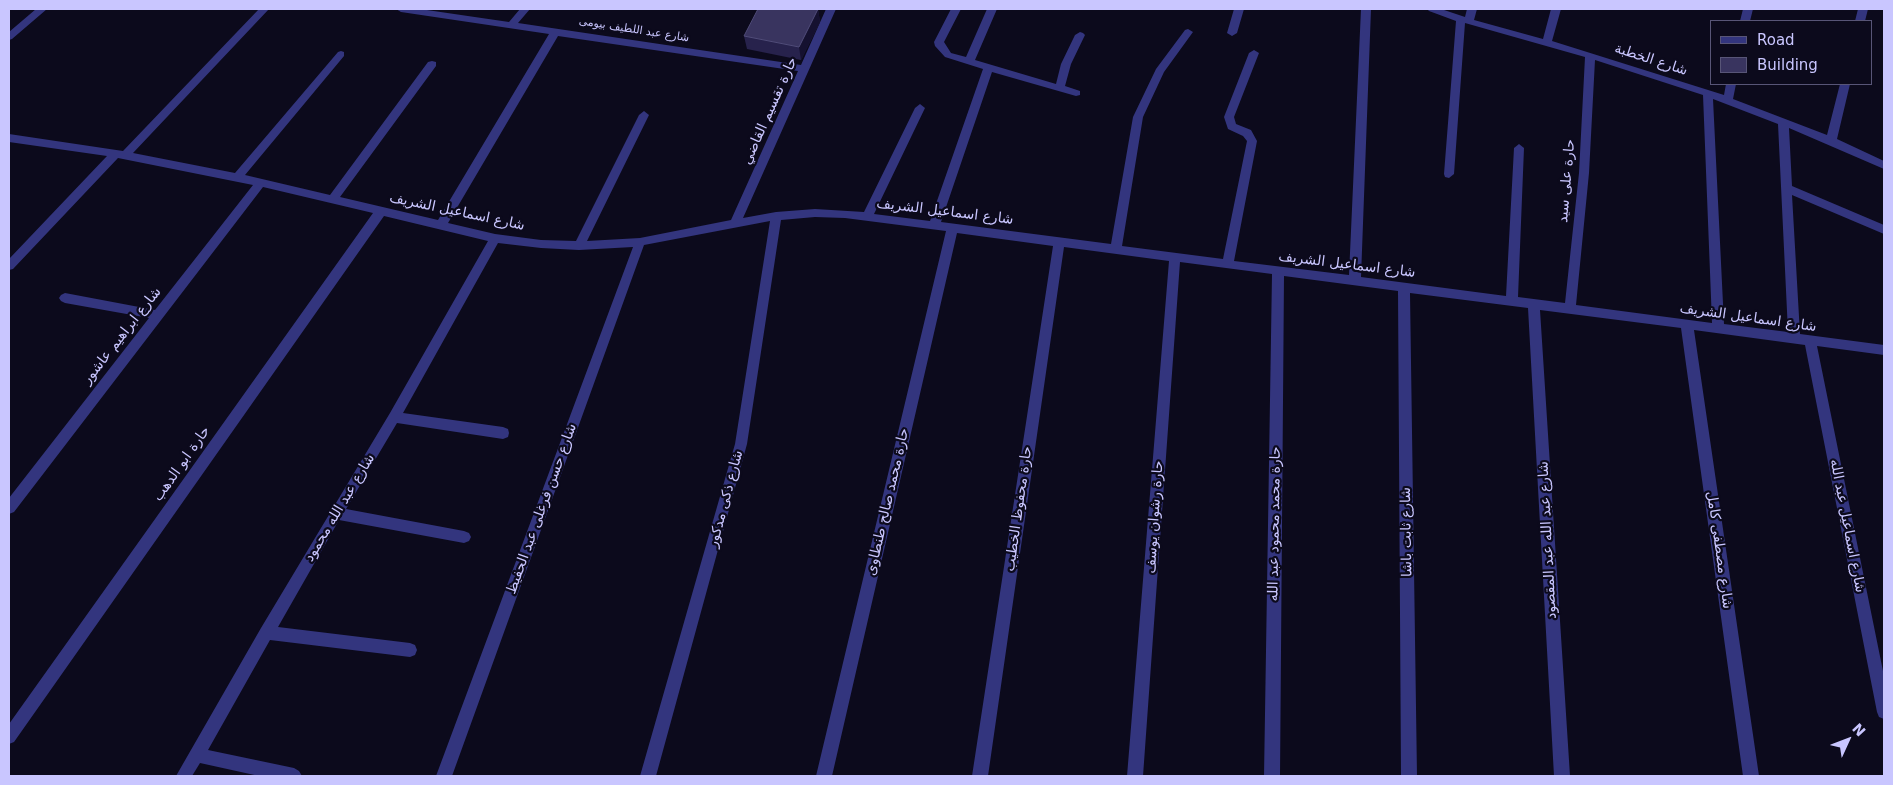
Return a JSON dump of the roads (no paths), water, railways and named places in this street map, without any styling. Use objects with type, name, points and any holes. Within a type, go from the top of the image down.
[{"type":"street","points":[[9,37],[42,9]]},
{"type":"street","points":[[9,266],[264,9]]},
{"type":"street","name":"شارع عبد اللطيف بيومى","points":[[401,9],[512,24],[804,69]]},
{"type":"street","points":[[512,24],[525,9]]},
{"type":"street","name":"حارة تقسيم القاضي","points":[[735,224],[831,9]]},
{"type":"street","points":[[956,9],[939,42],[948,55],[1076,93]]},
{"type":"street","points":[[969,62],[992,9]]},
{"type":"street","points":[[1232,33],[1240,9]]},
{"type":"street","points":[[1355,281],[1366,9]]},
{"type":"street","name":"شارع الخطبة","points":[[1432,9],[1590,55],[1708,93],[1831,141],[1884,165]]},
{"type":"street","points":[[1449,174],[1465,20],[1472,9]]},
{"type":"street","points":[[1547,43],[1556,9]]},
{"type":"street","points":[[440,226],[556,31]]},
{"type":"street","points":[[1116,249],[1138,117],[1142,104],[1160,71],[1188,32]]},
{"type":"street","points":[[1060,88],[1066,64],[1080,35]]},
{"type":"street","points":[[1228,264],[1252,141],[1247,133],[1232,126],[1229,117],[1254,52]]},
{"type":"street","points":[[237,177],[341,54]]},
{"type":"street","name":"حارة على سيد","points":[[1570,309],[1584,173],[1590,55]]},
{"type":"street","points":[[332,200],[432,64]]},
{"type":"street","points":[[934,226],[989,67]]},
{"type":"street","points":[[1728,101],[1732,85]]},
{"type":"street","points":[[1831,141],[1845,85]]},
{"type":"street","points":[[1708,93],[1718,328]]},
{"type":"street","points":[[867,217],[920,108]]},
{"type":"street","points":[[579,246],[644,115]]},
{"type":"street","points":[[1783,122],[1794,339]]},
{"type":"street","name":"شارع اسماعيل الشريف","points":[[9,138],[120,155],[237,177],[440,226],[495,238],[541,244],[579,246],[640,242],[776,216],[815,213],[867,217],[1884,350]]},
{"type":"street","points":[[1512,302],[1519,148]]},
{"type":"street","name":"شارع ابراهيم عاشور","points":[[9,508],[14,492],[157,315],[260,183]]},
{"type":"street","points":[[1787,188],[1884,230]]},
{"type":"street","name":"حارة ابو الدهب","points":[[9,736],[381,211]]},
{"type":"street","name":"شارع ذكى مدكور","points":[[648,776],[741,444],[776,216]]},
{"type":"street","name":"حارة محمد صالح طنطاوى","points":[[824,776],[952,228]]},
{"type":"street","name":"شارع عبد الله محمود","points":[[184,776],[336,513],[394,417],[495,238]]},
{"type":"street","name":"شارع حسن فرغلى عبد الحفيظ","points":[[444,776],[640,242]]},
{"type":"street","name":"حارة محفوظ الخطيب","points":[[980,776],[1059,242]]},
{"type":"street","name":"حارة رشوان يوسف","points":[[1135,776],[1176,257]]},
{"type":"street","name":"حارة محمد محمود عبد الله","points":[[1272,776],[1278,271]]},
{"type":"street","name":"شارع ثابت باشا","points":[[1404,287],[1409,776]]},
{"type":"street","points":[[65,298],[157,315]]},
{"type":"street","name":"شارع عبد الله عبد المقصود","points":[[1534,305],[1562,776]]},
{"type":"street","name":"شارع مصطفى كامل","points":[[1687,325],[1751,776]]},
{"type":"street","name":"شارع اسماعيل عبد الله","points":[[1810,341],[1884,712]]},
{"type":"street","points":[[394,417],[503,433]]},
{"type":"street","points":[[336,513],[464,537]]},
{"type":"street","points":[[266,633],[410,650]]},
{"type":"street","points":[[196,755],[294,776]]}]
